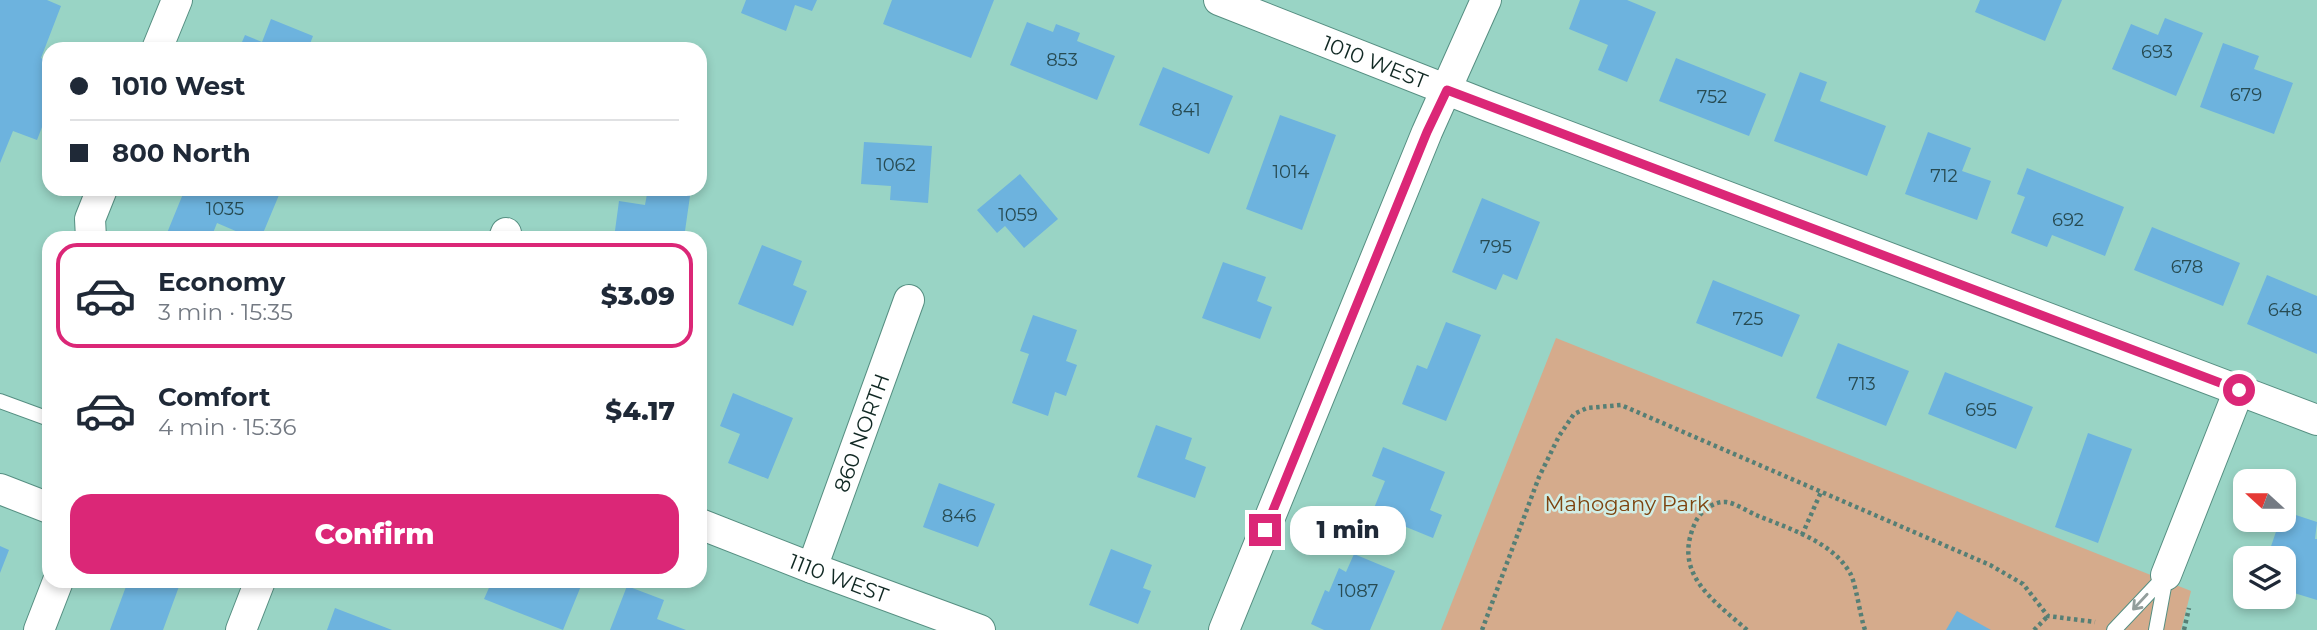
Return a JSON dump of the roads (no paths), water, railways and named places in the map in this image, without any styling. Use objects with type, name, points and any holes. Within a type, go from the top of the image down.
[{"type":"street","points":[[160,42],[177,0]]},
{"type":"street","name":"1010 WEST","points":[[1219,0],[1447,90],[2317,420]]},
{"type":"street","points":[[1224,630],[1427,132],[1486,0]]},
{"type":"street","points":[[91,231],[90,219],[99,196]]},
{"type":"street","name":"860 NORTH","points":[[812,568],[909,300]]},
{"type":"street","points":[[2166,575],[2239,390]]},
{"type":"street","points":[[0,489],[42,505]]},
{"type":"street","name":"1110 WEST","points":[[707,527],[980,630]]},
{"type":"street","points":[[39,630],[55,588]]},
{"type":"street","points":[[241,630],[257,588]]},
{"type":"lane","points":[[0,401],[42,416]]},
{"type":"lane","points":[[2114,630],[2166,575]]},
{"type":"lane","points":[[2155,630],[2166,575]]},
{"type":"park label","name":"Mahogany Park","points":[[1627,503]]}]
